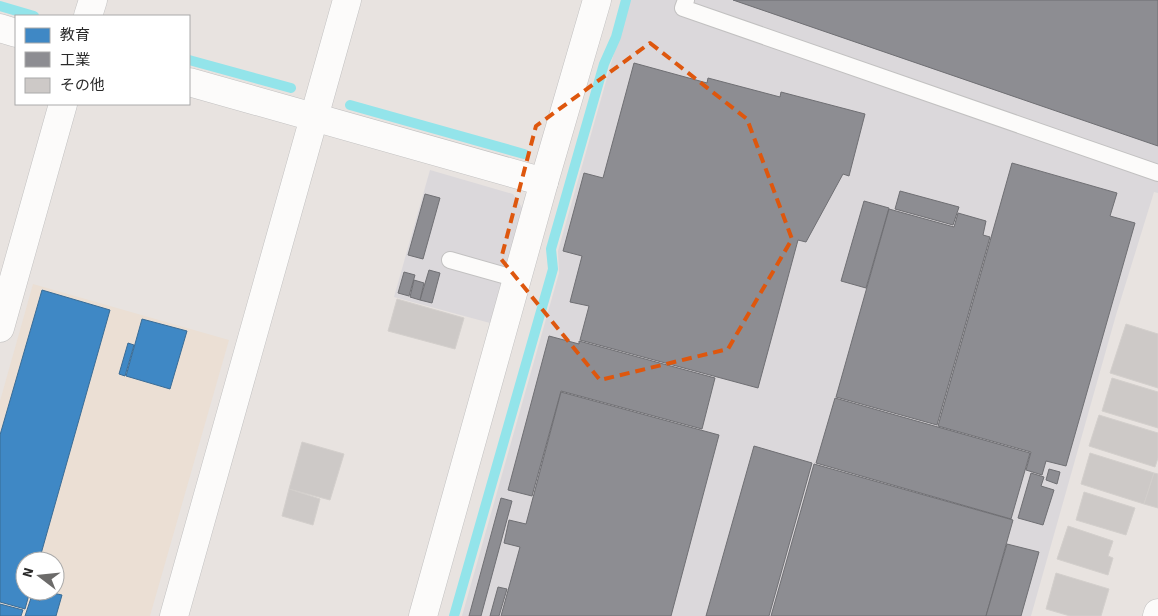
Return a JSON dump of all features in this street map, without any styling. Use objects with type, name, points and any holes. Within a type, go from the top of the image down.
[{"type":"street","points":[[88,15],[93,0]]},
{"type":"street","points":[[174,616],[348,0]]},
{"type":"street","points":[[423,616],[544,182],[597,0]]},
{"type":"street","points":[[0,28],[15,33]]},
{"type":"street","points":[[190,82],[544,182]]},
{"type":"street","points":[[0,328],[63,105]]},
{"type":"lane","points":[[686,0],[683,8],[1158,173]]},
{"type":"lane","points":[[450,260],[517,279]]},
{"type":"highlighted area","points":[[650,43],[747,119],[792,239],[728,349],[600,380],[501,259],[536,126]]},
{"type":"shaded area","points":[[629,0],[1158,0],[1158,193],[1154,192],[1116,315],[1031,616],[462,616],[559,273],[558,251]]},
{"type":"shaded area","points":[[430,170],[513,194],[523,209],[490,323],[394,297]]},
{"type":"shaded area","points":[[33,284],[229,340],[150,616],[0,616],[0,401]]},
{"type":"building: 教育","points":[[42,290],[110,310],[42,551],[15,551],[15,601],[27,601],[25,609],[0,602],[0,435]]},
{"type":"building: 教育","points":[[142,319],[187,331],[170,389],[126,376]]},
{"type":"building: 教育","points":[[128,343],[134,345],[125,376],[119,374]]},
{"type":"building: 教育","points":[[30,601],[60,601],[56,616],[25,616]]},
{"type":"building: 教育","points":[[0,604],[23,610],[21,616],[0,616]]},
{"type":"building: 工業","points":[[733,0],[1158,0],[1158,146]]},
{"type":"building: 工業","points":[[634,63],[707,83],[708,78],[780,97],[781,92],[865,114],[849,176],[843,174],[806,242],[798,240],[758,388],[580,340],[589,306],[570,302],[582,256],[563,251],[584,173],[603,178]]},
{"type":"building: 工業","points":[[1012,163],[1117,193],[1110,216],[1135,223],[1066,466],[1046,461],[1042,475],[1026,470],[1031,452],[938,426]]},
{"type":"building: 工業","points":[[900,191],[959,207],[953,225],[895,209]]},
{"type":"building: 工業","points":[[425,194],[440,198],[423,259],[408,255]]},
{"type":"building: 工業","points":[[864,201],[889,208],[866,288],[841,281]]},
{"type":"building: 工業","points":[[889,209],[954,227],[958,213],[986,221],[983,235],[990,237],[937,425],[836,397]]},
{"type":"building: 工業","points":[[429,270],[440,273],[432,303],[420,300]]},
{"type":"building: 工業","points":[[404,272],[415,275],[409,296],[398,293]]},
{"type":"building: 工業","points":[[414,280],[424,283],[420,300],[410,297]]},
{"type":"building: 工業","points":[[549,336],[579,344],[579,341],[715,378],[702,429],[561,391],[532,496],[508,490]]},
{"type":"building: 工業","points":[[561,392],[719,435],[671,616],[501,616],[520,547],[504,543],[509,520],[526,524]]},
{"type":"building: 工業","points":[[835,398],[1030,453],[1011,519],[816,463]]},
{"type":"building: 工業","points":[[754,446],[812,463],[769,616],[706,616]]},
{"type":"building: 工業","points":[[814,464],[1013,520],[986,616],[771,616]]},
{"type":"building: 工業","points":[[1049,469],[1060,472],[1057,484],[1046,480]]},
{"type":"building: 工業","points":[[1031,473],[1044,477],[1041,486],[1054,490],[1043,525],[1018,518]]},
{"type":"building: 工業","points":[[501,498],[512,501],[481,616],[469,616]]},
{"type":"building: 工業","points":[[1007,544],[1039,552],[1021,616],[986,616]]},
{"type":"building: 工業","points":[[498,587],[507,589],[499,616],[490,616]]},
{"type":"building: その他","points":[[397,299],[464,318],[455,349],[388,331]]},
{"type":"building: その他","points":[[1126,324],[1158,334],[1158,388],[1110,373]]},
{"type":"building: その他","points":[[1112,378],[1158,392],[1158,428],[1102,411]]},
{"type":"building: その他","points":[[1099,415],[1158,433],[1158,458],[1155,467],[1089,446]]},
{"type":"building: その他","points":[[302,442],[344,454],[330,500],[289,489]]},
{"type":"building: その他","points":[[1090,453],[1154,473],[1144,504],[1081,484]]},
{"type":"building: その他","points":[[1154,473],[1158,474],[1158,508],[1144,504]]},
{"type":"building: その他","points":[[289,489],[320,499],[313,525],[282,516]]},
{"type":"building: その他","points":[[1084,492],[1135,508],[1126,535],[1076,520]]},
{"type":"building: その他","points":[[1068,526],[1113,541],[1108,556],[1113,558],[1108,575],[1057,559]]},
{"type":"building: その他","points":[[1056,573],[1109,589],[1101,616],[1070,616],[1046,609]]},
{"type":"waterway","points":[[454,616],[553,269],[551,249],[604,64],[616,37],[626,0]]},
{"type":"waterway","points":[[0,6],[31,15]]},
{"type":"waterway","points":[[190,60],[291,88]]},
{"type":"waterway","points":[[350,105],[524,154]]}]
